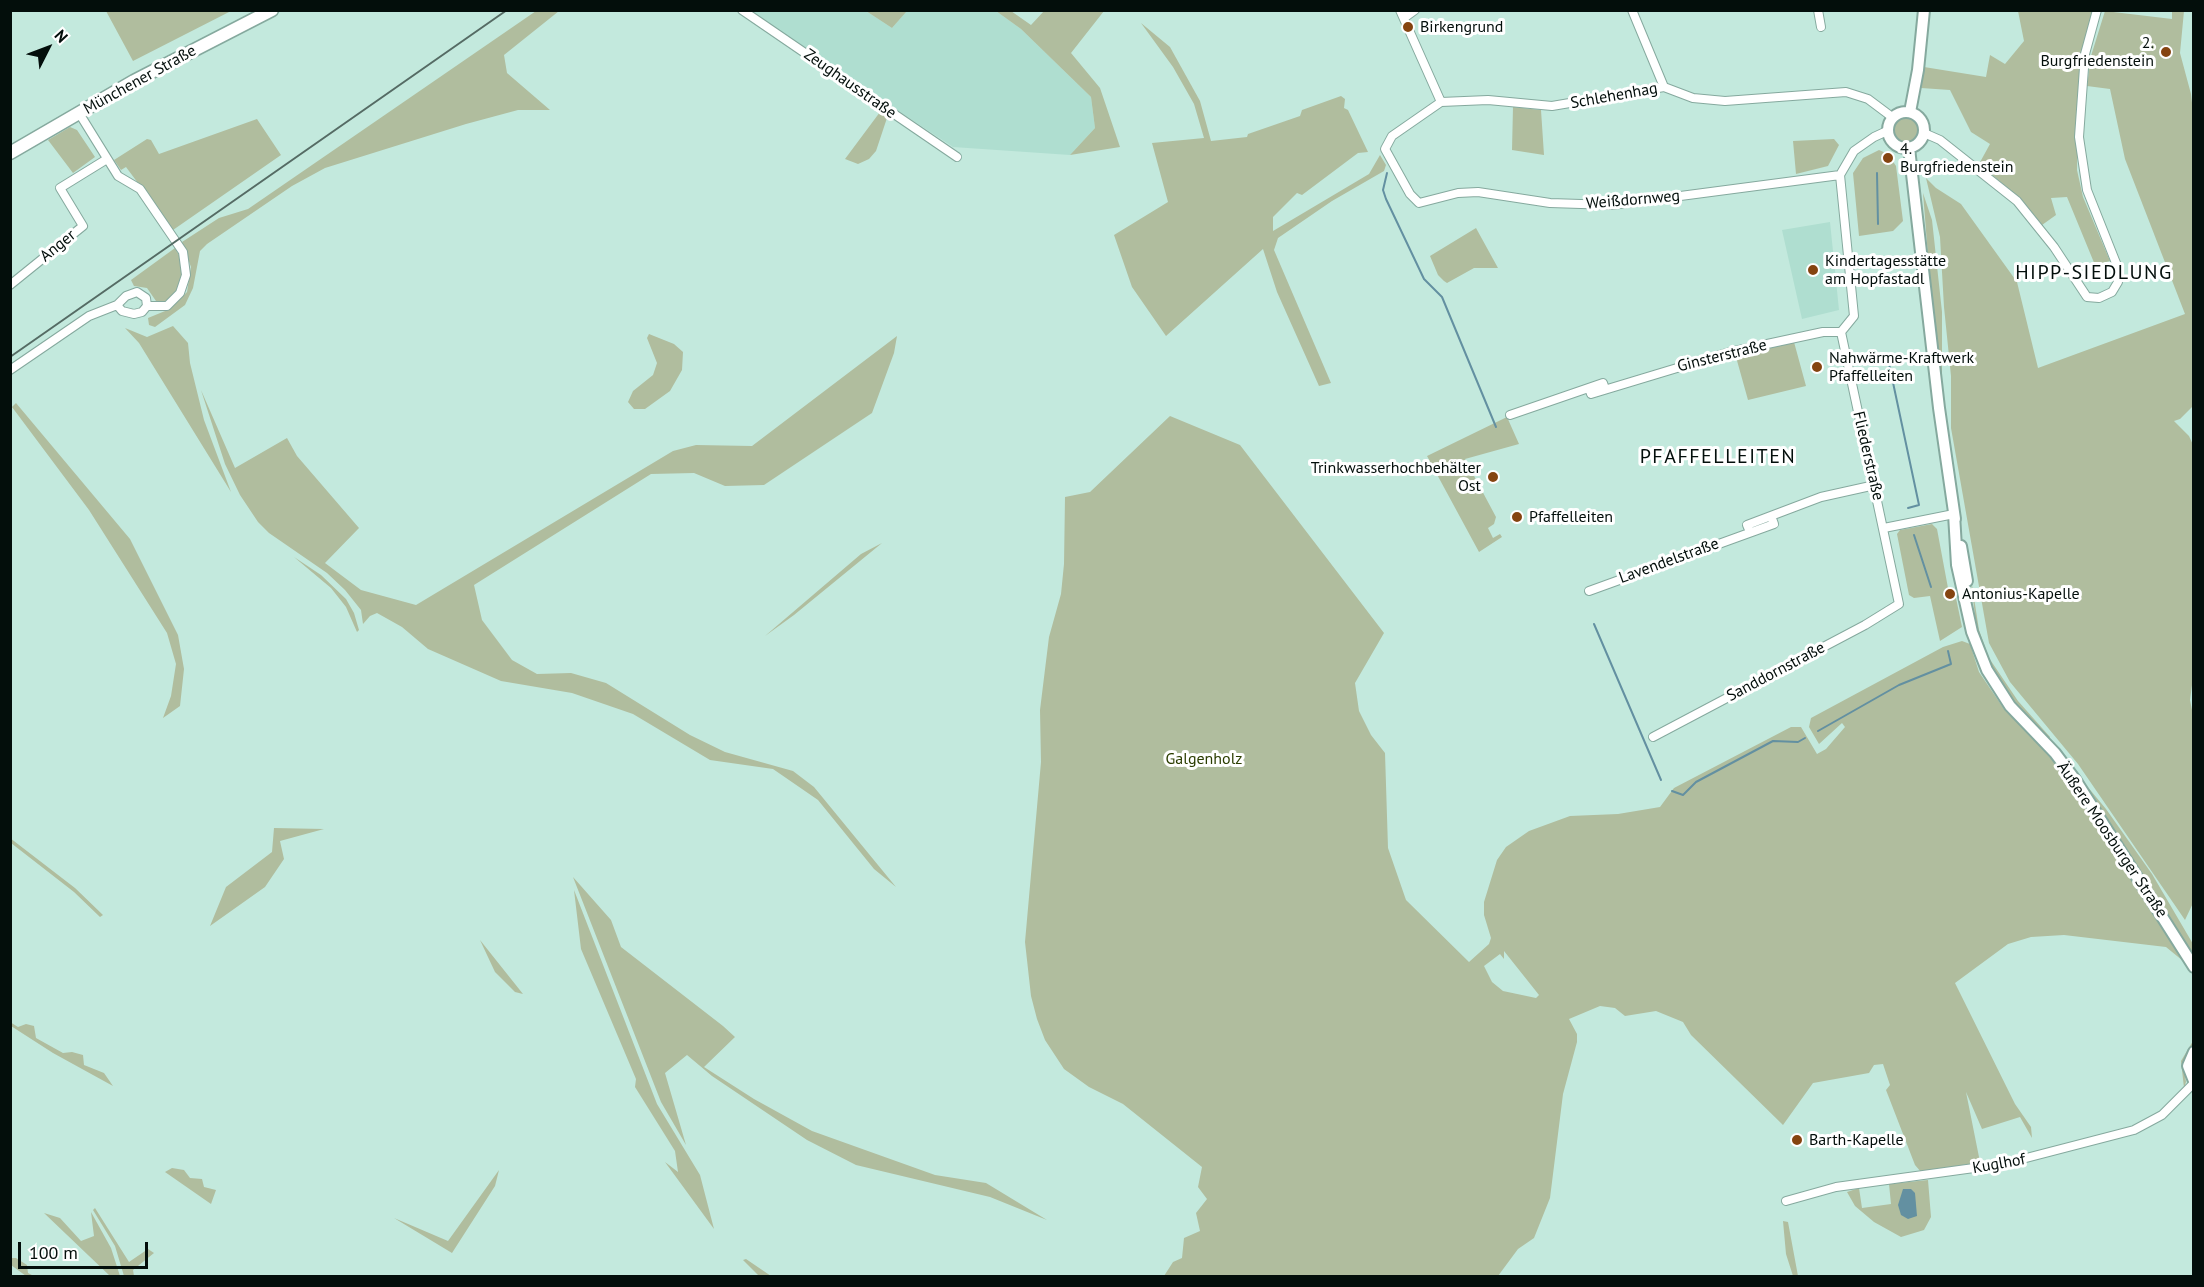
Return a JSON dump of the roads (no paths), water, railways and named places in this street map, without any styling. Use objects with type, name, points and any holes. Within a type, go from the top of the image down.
[{"type":"main road","name":"Münchener Straße","points":[[10,153],[134,81],[272,10]]},
{"type":"street","name":"Zeughausstraße","points":[[742,10],[957,158]]},
{"type":"street","points":[[1415,10],[1402,14],[1441,102]]},
{"type":"street","points":[[1632,10],[1665,87]]},
{"type":"street","points":[[1818,10],[1821,27]]},
{"type":"street","points":[[1910,112],[1918,70],[1924,10]]},
{"type":"street","points":[[1924,133],[1940,140],[2017,201],[2044,234],[2087,297],[2099,298],[2112,292],[2118,282],[2118,268],[2087,190],[2079,137],[2085,54],[2097,10]]},
{"type":"street","name":"Schlehenhag","points":[[1441,102],[1488,100],[1552,106],[1665,87],[1693,98],[1725,101],[1846,92],[1868,99],[1892,117]]},
{"type":"street","name":"Weißdornweg","points":[[1441,102],[1392,136],[1386,144],[1386,153],[1410,194],[1419,203],[1458,193],[1478,192],[1550,203],[1597,206],[1840,175]]},
{"type":"street","points":[[1841,332],[1854,316],[1840,175],[1854,151],[1867,141],[1887,131],[1892,117],[1904,111],[1910,112],[1921,120],[1924,133],[1918,143],[1909,148],[1895,145],[1887,131]]},
{"type":"street","points":[[79,113],[118,176],[140,189],[183,252],[186,275],[180,293],[167,306],[147,306]]},
{"type":"street","name":"Äußere Moosburger Straße","points":[[1909,148],[1954,514],[1965,564],[1971,626],[1982,660],[2010,706],[2055,753],[2076,781],[2193,967]]},
{"type":"street","name":"Anger","points":[[10,285],[83,226],[60,188],[107,159]]},
{"type":"street","points":[[10,370],[81,321],[101,309],[117,305],[126,296],[137,292],[146,298],[147,306],[142,312],[134,314],[122,311],[117,305]]},
{"type":"street","name":"Ginsterstraße","points":[[1510,415],[1604,383],[1605,389],[1730,352],[1823,332],[1841,332]]},
{"type":"street","name":"Fliederstraße","points":[[1841,332],[1899,604]]},
{"type":"street","name":"Lavendelstraße","points":[[1589,591],[1774,524],[1771,516],[1821,497],[1875,485]]},
{"type":"street","points":[[1884,528],[1954,514]]},
{"type":"street","name":"Sanddornstraße","points":[[1653,737],[1865,625],[1899,604]]},
{"type":"street","points":[[2193,1052],[2188,1066],[2193,1082]]},
{"type":"street","name":"Kuglhof","points":[[1786,1201],[1836,1187],[2003,1164],[2134,1130],[2162,1115],[2193,1082]]},
{"type":"water","points":[[1903,1189],[1911,1189],[1915,1193],[1917,1216],[1908,1219],[1901,1215],[1898,1205]]},
{"type":"waterway","points":[[1387,173],[1383,190],[1386,199],[1424,279],[1442,297],[1496,427]]},
{"type":"waterway","points":[[1877,173],[1878,224]]},
{"type":"waterway","points":[[1888,359],[1919,505],[1908,508]]},
{"type":"waterway","points":[[1914,535],[1931,587]]},
{"type":"waterway","points":[[1594,624],[1661,780]]},
{"type":"waterway","points":[[1818,731],[1899,685],[1951,664],[1948,651]]},
{"type":"waterway","points":[[1672,791],[1683,795],[1696,782],[1773,741],[1798,742],[1805,738]]},
{"type":"railway","points":[[10,357],[507,10]]},
{"type":"place","name":"Birkengrund","points":[[1408,27]]},
{"type":"place","name":"2. Burgfriedenstein","points":[[2166,52]]},
{"type":"place","name":"4. Burgfriedenstein","points":[[1888,158]]},
{"type":"place","name":"Kindertagesstätte am Hopfastadl","points":[[1813,270]]},
{"type":"place","name":"Nahwärme-Kraftwerk Pfaffelleiten","points":[[1817,367]]},
{"type":"place","name":"Trinkwasserhochbehälter Ost","points":[[1493,477]]},
{"type":"place","name":"Pfaffelleiten","points":[[1517,517]]},
{"type":"place","name":"Antonius-Kapelle","points":[[1950,594]]},
{"type":"place","name":"Barth-Kapelle","points":[[1797,1140]]},
{"type":"district","name":"HIPP-SIEDLUNG","points":[[2094,273]]},
{"type":"district","name":"PFAFFELLEITEN","points":[[1718,457]]},
{"type":"park label","name":"Galgenholz","points":[[1204,759]]}]
